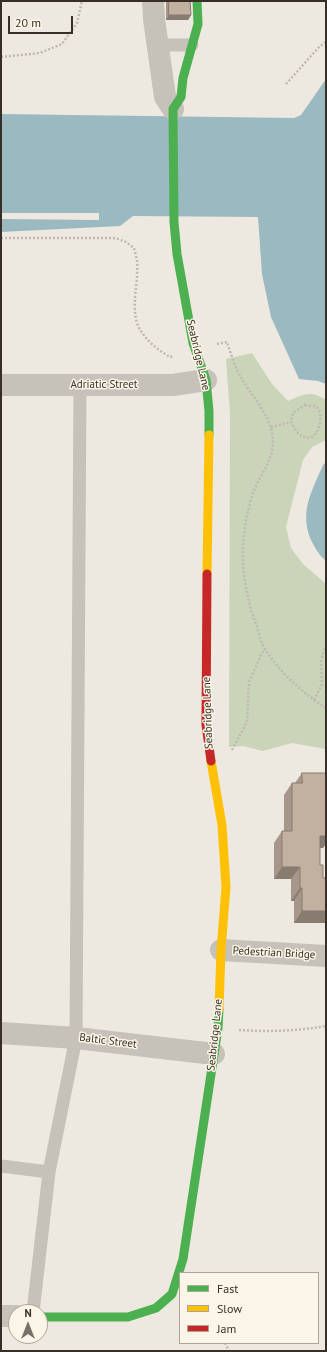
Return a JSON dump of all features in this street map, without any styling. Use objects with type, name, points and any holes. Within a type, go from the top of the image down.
[{"type":"street","name":"Seabridge Lane","points":[[153,1],[154,19],[165,98],[173,109]]},
{"type":"street","name":"Seabridge Lane","points":[[48,1317],[128,1317],[156,1308],[172,1294],[183,1259],[218,1028],[221,950],[226,887],[222,825],[206,725],[209,411],[206,380],[193,343],[177,254],[174,222],[173,109],[181,97],[184,78],[198,24],[197,1]]},
{"type":"street","name":"Adriatic Street","points":[[1,385],[173,385],[206,380]]},
{"type":"street","name":"Pedestrian Bridge","points":[[221,950],[326,956]]},
{"type":"street","name":"Baltic Street","points":[[1,1033],[76,1038],[214,1054]]},
{"type":"lane","points":[[158,45],[192,45]]},
{"type":"lane","points":[[34,1304],[49,1172],[76,1038],[80,385]]},
{"type":"lane","points":[[1,1166],[49,1172]]},
{"type":"path","points":[[1,56],[40,53],[62,44],[77,23],[82,1]]},
{"type":"path","points":[[286,84],[326,42]]},
{"type":"path","points":[[1,238],[115,238],[126,242],[134,248],[137,261],[135,301],[136,320],[144,335],[156,348],[170,357],[227,342],[241,377],[266,415],[271,427],[273,441],[270,457],[253,492],[244,528],[242,564],[251,613],[265,649],[282,670],[314,700],[326,708]]},
{"type":"path","points":[[323,429],[316,436],[306,437],[298,433],[291,422],[293,413],[305,405],[316,406],[323,412],[325,420]]},
{"type":"path","points":[[271,427],[291,422]]},
{"type":"path","points":[[314,700],[322,684],[321,660],[326,645]]},
{"type":"path","points":[[212,770],[231,751],[247,722],[249,682],[265,649]]},
{"type":"path","points":[[218,1028],[260,1032],[300,1030],[326,1026]]},
{"type":"green space","points":[[252,353],[272,384],[288,401],[307,394],[316,395],[326,400],[326,440],[312,447],[303,460],[286,527],[291,548],[303,564],[326,585],[326,749],[292,743],[263,751],[243,746],[229,747],[230,414],[226,359]]},
{"type":"water","points":[[326,79],[326,384],[318,381],[299,379],[271,317],[262,274],[258,217],[133,216],[120,226],[1,232],[1,114],[294,118],[301,115]]},
{"type":"water","points":[[326,462],[326,561],[313,544],[309,533],[306,513],[314,485],[323,465]]},
{"type":"pier","points":[[1,213],[99,213],[99,220],[1,219]]},
{"type":"building","points":[[169,1],[190,1],[191,15],[169,15]]},
{"type":"building","points":[[302,773],[326,773],[326,836],[320,836],[320,865],[323,865],[323,878],[326,878],[326,911],[302,911],[300,867],[282,867],[282,831],[292,831],[292,783],[302,783]]},
{"type":"traffic: fast","points":[[197,1],[198,24],[183,78],[181,97],[173,109],[174,222],[177,254],[193,343],[206,380],[209,411],[209,435]]},
{"type":"traffic: fast","points":[[48,1317],[128,1317],[156,1308],[172,1294],[183,1259],[218,1028],[219,1009]]},
{"type":"traffic: slow","points":[[207,574],[209,435]]},
{"type":"traffic: slow","points":[[211,761],[222,825],[226,887],[221,950],[219,1009]]},
{"type":"traffic: jam","points":[[207,574],[206,725],[211,761]]}]
